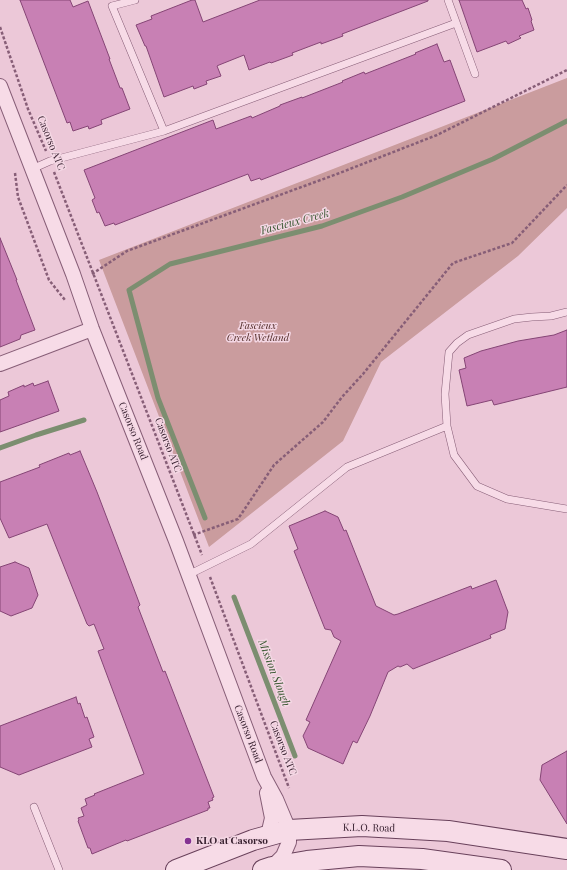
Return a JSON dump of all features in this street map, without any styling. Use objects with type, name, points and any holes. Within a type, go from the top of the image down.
[{"type":"main road","name":"K.L.O. Road","points":[[176,870],[268,835],[289,830],[362,826],[448,831],[567,849]]},
{"type":"main road","points":[[267,869],[306,861],[359,856],[431,865],[501,870]]},
{"type":"street","name":"Casorso Road","points":[[0,86],[3,105],[32,169],[92,329],[176,541],[264,776],[276,799],[289,830]]},
{"type":"street","points":[[0,364],[92,329]]},
{"type":"street","name":"Casorso Road","points":[[264,776],[272,818],[268,835]]},
{"type":"street","points":[[267,869],[283,856],[289,842],[289,830]]},
{"type":"lane","points":[[135,0],[111,3],[164,130]]},
{"type":"lane","points":[[448,0],[475,74]]},
{"type":"lane","points":[[32,169],[50,161],[164,130],[456,23]]},
{"type":"lane","points":[[567,312],[551,316],[514,319],[468,335],[456,343],[449,352],[444,394],[447,426],[454,455],[477,486],[506,499],[567,510]]},
{"type":"lane","points":[[188,575],[250,544],[347,468],[447,426]]},
{"type":"lane","points":[[34,807],[59,870]]},
{"type":"path","name":"Casorso ATC","points":[[0,27],[28,109],[50,161],[194,534],[291,793]]},
{"type":"path","points":[[75,281],[93,273],[127,251],[337,174],[437,134],[567,70]]},
{"type":"path","points":[[176,541],[238,519],[274,465],[324,422],[342,397],[363,374],[454,263],[512,242],[567,185]]},
{"type":"green space","name":"Fascieux Creek Wetland","points":[[567,78],[567,208],[518,256],[381,362],[343,441],[209,547],[99,260]]},
{"type":"building","points":[[20,0],[70,0],[73,7],[88,1],[120,88],[122,88],[130,109],[101,120],[102,124],[89,129],[88,126],[73,131],[70,122],[67,123]]},
{"type":"building","points":[[195,0],[203,22],[260,0],[428,1],[342,34],[343,36],[321,44],[321,42],[292,53],[293,55],[249,70],[244,55],[217,66],[221,76],[206,81],[207,84],[194,89],[193,86],[164,97],[146,46],[136,25],[152,19],[151,16]]},
{"type":"building","points":[[459,0],[522,0],[526,9],[528,8],[534,30],[519,36],[521,38],[508,44],[506,41],[477,52]]},
{"type":"building","points":[[437,44],[444,62],[450,60],[465,101],[261,180],[260,178],[251,181],[248,174],[115,225],[114,223],[105,226],[99,212],[97,213],[92,200],[95,198],[84,170],[213,120],[216,129],[251,116],[252,118],[280,105],[343,82],[342,81],[364,72],[365,74]]},
{"type":"building","points":[[0,238],[35,330],[21,335],[20,339],[0,347]]},
{"type":"building","points":[[567,330],[567,387],[494,405],[492,400],[467,406],[459,370],[466,368],[464,358],[481,351],[518,341],[554,335]]},
{"type":"building","points":[[48,381],[59,411],[0,432],[0,400],[9,396],[8,392],[24,385],[24,387],[33,383],[34,386]]},
{"type":"building","points":[[80,451],[137,597],[140,605],[138,607],[163,672],[165,671],[214,797],[212,798],[213,800],[208,802],[210,808],[208,808],[208,810],[92,854],[90,848],[88,848],[78,821],[78,818],[84,816],[81,808],[87,805],[85,799],[144,774],[98,651],[104,649],[94,624],[89,626],[87,624],[47,524],[9,538],[0,518],[0,482],[40,467],[39,465],[69,453],[70,455]]},
{"type":"building","points":[[325,511],[338,517],[344,531],[346,530],[376,606],[394,615],[471,586],[472,589],[496,580],[508,612],[505,629],[490,635],[491,638],[413,669],[407,664],[400,667],[398,666],[388,672],[357,743],[353,741],[343,764],[308,748],[303,736],[310,722],[306,720],[341,641],[334,637],[331,630],[325,629],[294,551],[298,549],[289,526]]},
{"type":"building","points":[[15,562],[29,568],[38,595],[32,608],[11,616],[0,611],[0,567]]},
{"type":"building","points":[[76,697],[78,704],[80,703],[85,718],[87,717],[94,737],[89,739],[92,747],[19,775],[0,767],[0,726]]},
{"type":"building","points":[[567,751],[567,824],[540,780],[542,765]]},
{"type":"waterway","name":"Fascieux Creek","points":[[205,518],[158,398],[129,290],[170,264],[322,226],[402,197],[493,159],[567,121]]},
{"type":"waterway","name":"Fascieux Creek","points":[[0,448],[84,420]]},
{"type":"waterway","name":"Mission Slough","points":[[234,597],[295,756]]},
{"type":"place","name":"KLO at Casorso","points":[[188,841]]}]
